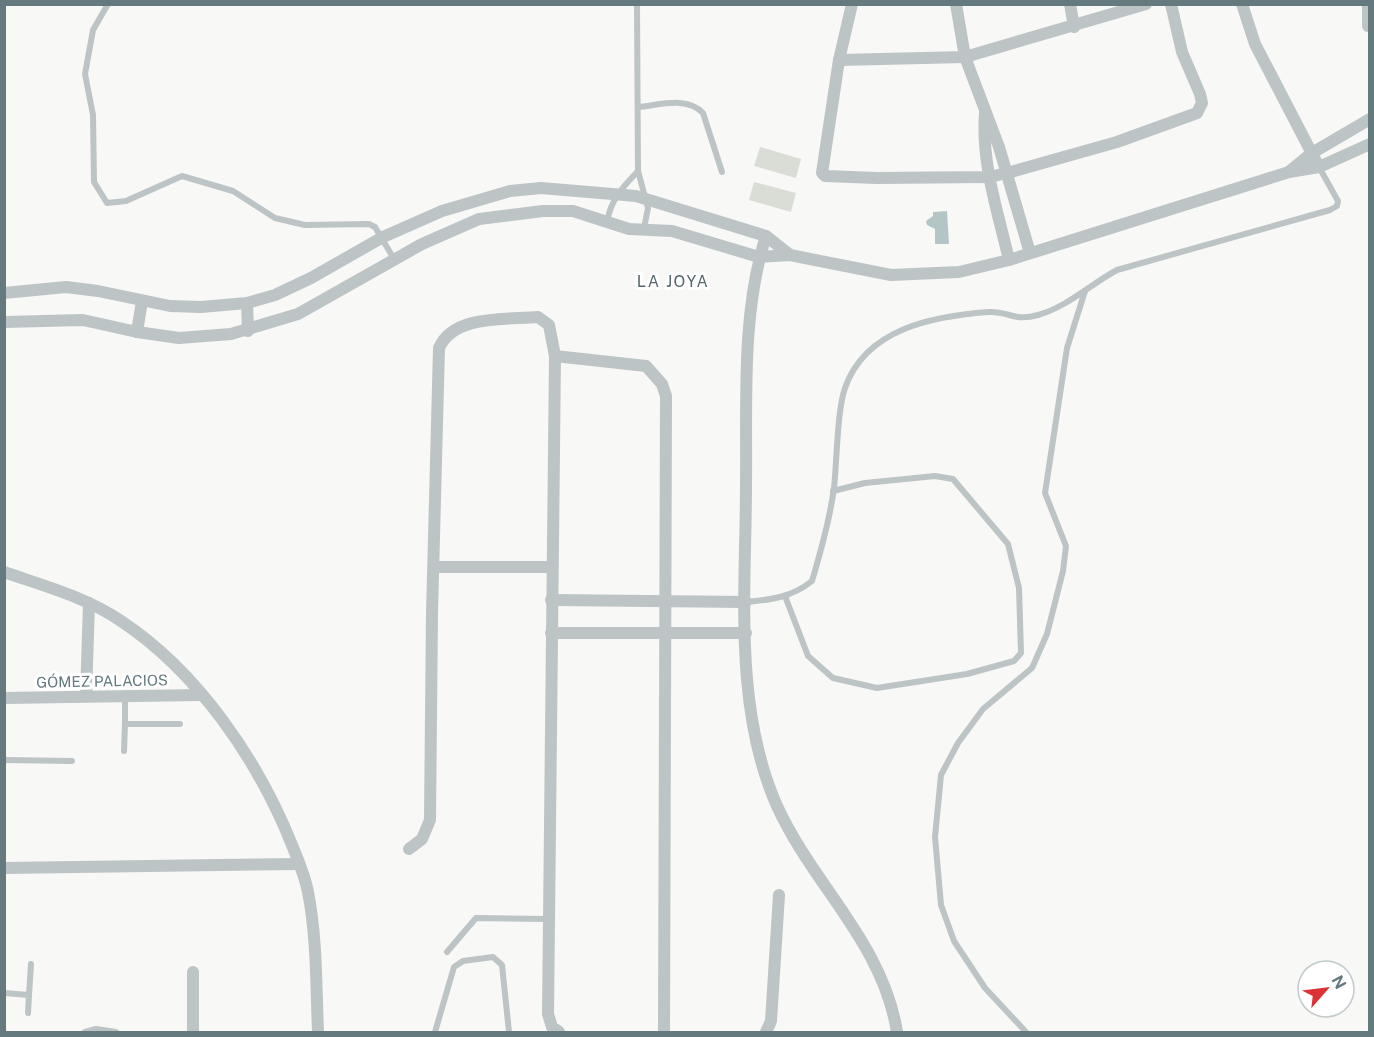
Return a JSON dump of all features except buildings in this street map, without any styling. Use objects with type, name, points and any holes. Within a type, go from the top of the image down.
[{"type":"street","points":[[852,4],[839,60],[824,175],[877,178],[989,177],[1117,142],[1197,113],[1202,103],[1200,94],[1182,52],[1172,4]]},
{"type":"street","points":[[956,4],[965,57],[985,113],[993,127],[1030,253]]},
{"type":"street","points":[[1070,4],[1074,27]]},
{"type":"street","points":[[839,60],[965,57],[1074,27],[1146,4]]},
{"type":"street","points":[[1242,4],[1255,44],[1319,168]]},
{"type":"street","points":[[1368,4],[1368,26]]},
{"type":"street","points":[[985,113],[983,131],[989,177],[1009,260]]},
{"type":"street","points":[[1290,172],[1311,153],[1369,121]]},
{"type":"street","points":[[4,322],[83,320],[137,333],[179,338],[248,331],[298,314],[394,259],[479,219],[513,213],[573,211],[629,229],[672,231],[759,257],[790,255],[891,275],[959,272],[1009,260],[1290,172],[1319,168],[1370,144]]},
{"type":"street","points":[[4,293],[74,287],[142,301],[201,307],[247,303],[275,295],[383,237],[442,211],[510,191],[541,188],[617,193],[647,199],[766,236],[790,255]]},
{"type":"street","points":[[998,210],[1017,206]]},
{"type":"street","points":[[766,236],[759,257],[749,337],[746,633],[753,727],[762,766],[776,804],[790,832],[867,948],[882,979],[897,1032]]},
{"type":"street","points":[[137,333],[142,301]]},
{"type":"street","points":[[247,303],[248,331]]},
{"type":"street","points":[[409,849],[422,839],[430,820],[437,374],[443,340],[448,334],[469,323],[538,317],[549,325],[555,356],[548,919],[548,1014],[553,1031]]},
{"type":"street","points":[[555,356],[638,363],[646,366],[662,384],[666,396],[664,1032]]},
{"type":"street","points":[[434,567],[551,567]]},
{"type":"street","points":[[4,572],[89,603],[120,620],[150,642],[201,695],[258,775],[281,817],[308,891],[313,931],[318,1032]]},
{"type":"street","points":[[551,600],[746,602]]},
{"type":"street","points":[[86,696],[89,603]]},
{"type":"street","points":[[551,633],[665,631],[746,633]]},
{"type":"street","name":"GÓMEZ PALACIOS","points":[[4,698],[201,695]]},
{"type":"street","points":[[4,868],[299,864]]},
{"type":"street","points":[[766,1032],[771,1021],[779,895]]},
{"type":"street","points":[[193,972],[193,1032]]},
{"type":"lane","points":[[108,4],[93,30],[85,74],[93,115],[94,182],[107,203],[126,201],[182,176],[233,191],[275,218],[304,225],[369,224],[375,227],[383,237],[394,259]]},
{"type":"lane","points":[[637,4],[635,51],[638,171],[647,199],[648,215],[644,228]]},
{"type":"lane","points":[[638,107],[682,102],[697,107],[703,113],[722,172]]},
{"type":"lane","points":[[746,602],[785,596],[801,590],[812,581],[833,491],[844,390],[855,365],[870,348],[912,324],[991,312],[1017,319],[1040,315],[1117,270],[1330,210],[1337,206],[1338,201],[1319,168]]},
{"type":"lane","points":[[607,222],[609,208],[617,193],[638,171]]},
{"type":"lane","points":[[1026,1032],[986,988],[954,941],[941,905],[935,837],[941,775],[947,764],[983,709],[1032,668],[1047,633],[1064,571],[1066,546],[1045,493],[1067,348],[1085,290]]},
{"type":"lane","points":[[785,596],[808,657],[833,678],[877,688],[967,674],[1014,661],[1021,653],[1019,588],[1008,544],[952,479],[935,476],[865,483],[833,491]]},
{"type":"lane","points":[[124,751],[125,696]]},
{"type":"lane","points":[[124,724],[180,724]]},
{"type":"lane","points":[[4,760],[72,760]]},
{"type":"lane","points":[[447,952],[476,918],[548,919]]},
{"type":"lane","points":[[435,1032],[454,967],[463,961],[493,957],[502,965],[509,1032]]},
{"type":"lane","points":[[28,1013],[31,964]]},
{"type":"lane","points":[[4,993],[29,995]]},
{"type":"lane","points":[[85,1032],[96,1029],[116,1032]]},
{"type":"shaded area","points":[[760,147],[801,159],[796,178],[754,166]]},
{"type":"shaded area","points":[[754,182],[796,193],[791,212],[749,200]]},
{"type":"shaded area","points":[[947,211],[949,244],[935,244],[935,229],[927,225],[926,221],[933,216],[933,212]]},
{"type":"district","name":"LA JOYA","points":[[673,281]]}]
